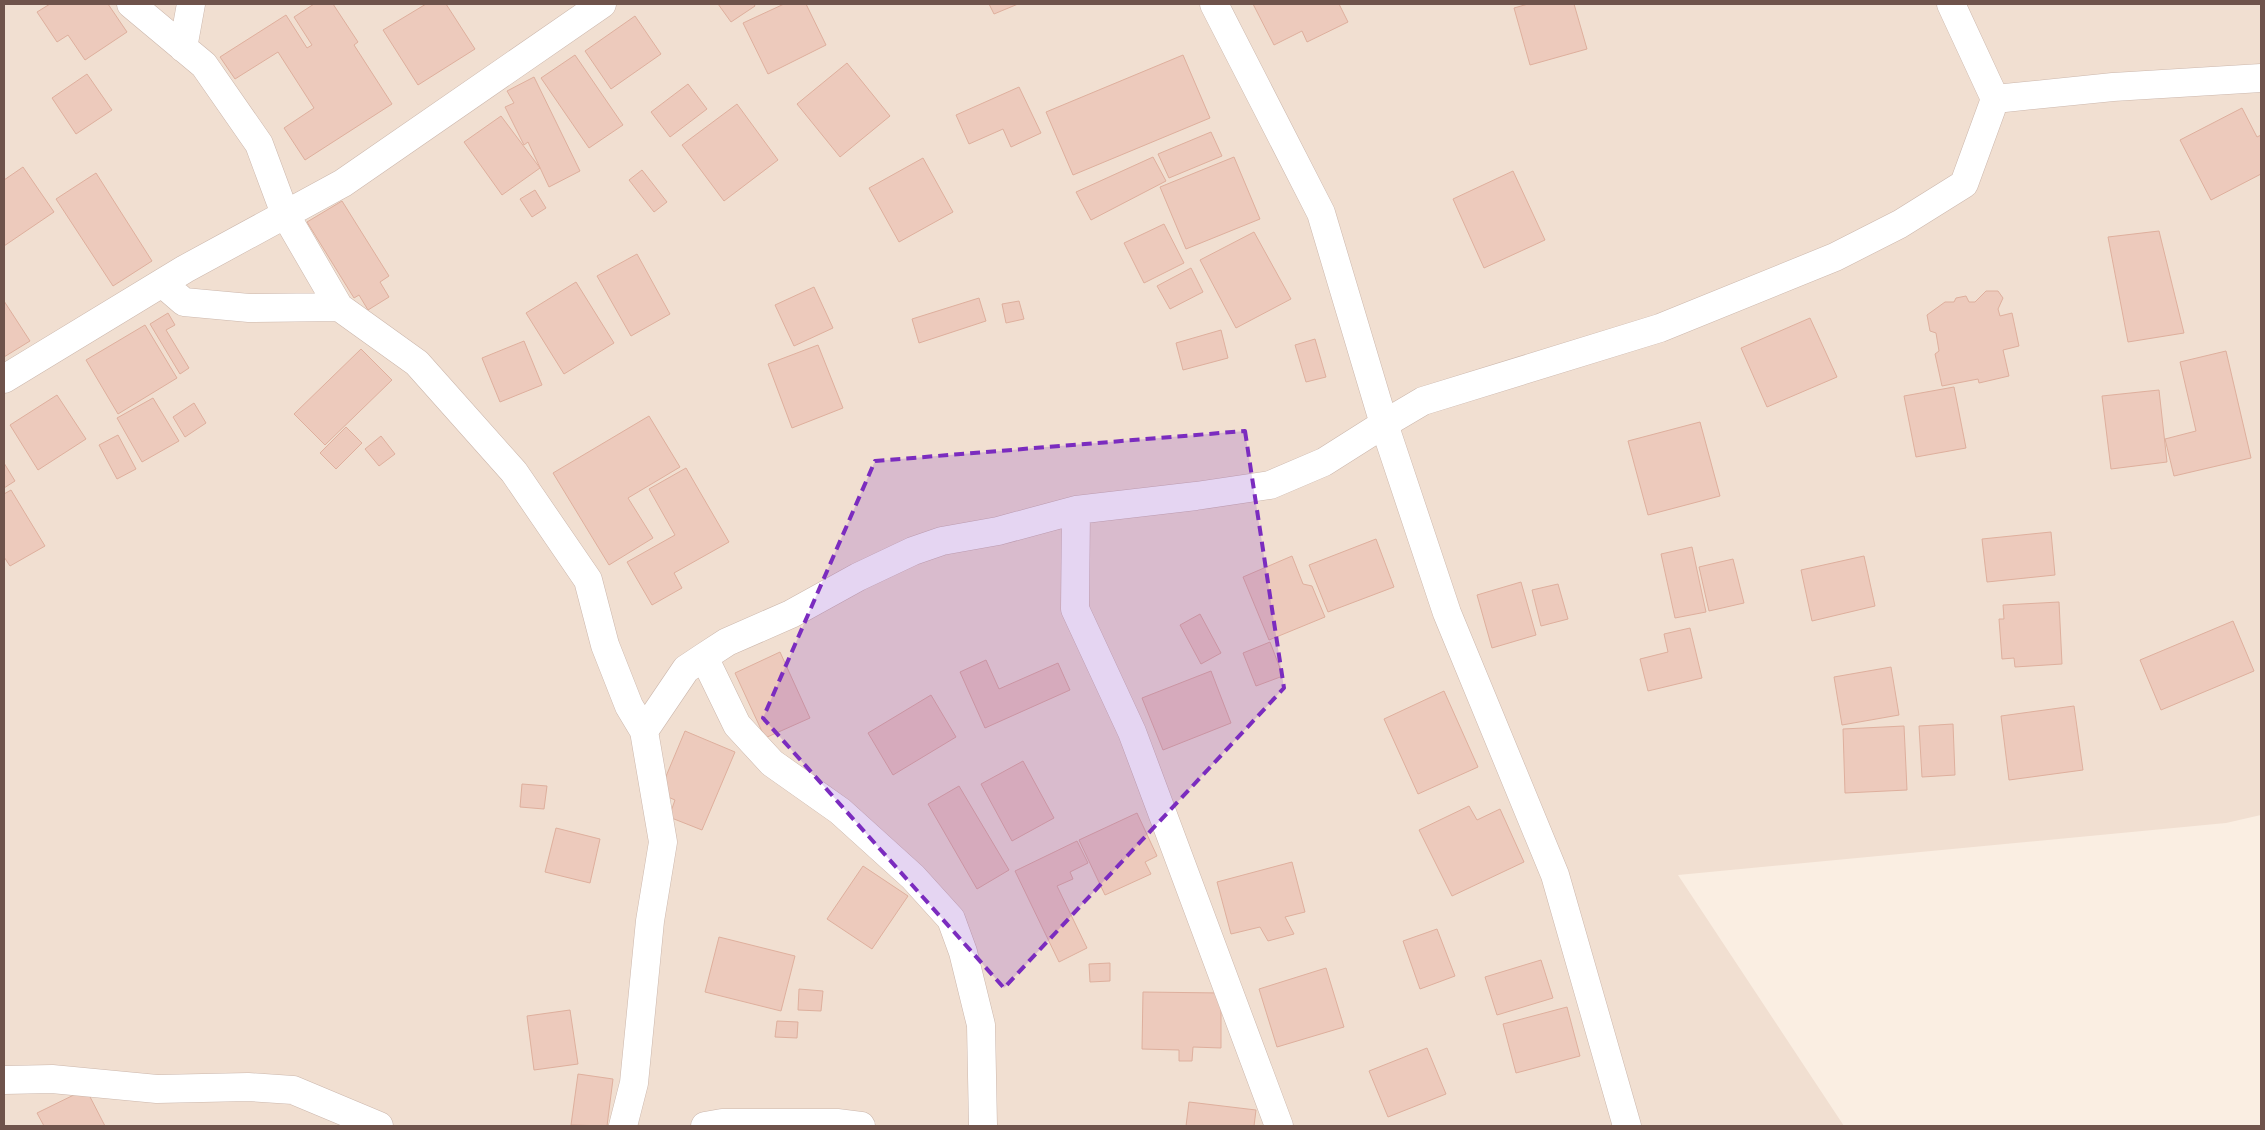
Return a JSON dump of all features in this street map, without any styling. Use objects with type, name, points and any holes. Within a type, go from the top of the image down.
[{"type":"street","points":[[132,4],[204,65],[259,144],[285,214],[339,307],[417,363],[514,472],[588,580],[604,644],[629,706],[644,731],[663,842],[650,921],[634,1083],[623,1126]]},
{"type":"street","points":[[183,48],[191,4]]},
{"type":"street","points":[[4,379],[162,283],[343,183],[602,4]]},
{"type":"street","points":[[1214,4],[1321,213],[1384,424],[1446,613],[1555,875],[1627,1126]]},
{"type":"street","points":[[644,731],[686,669],[727,642],[791,614],[913,551],[942,541],[998,531],[1076,510],[1270,485],[1324,462],[1423,401],[1660,328],[1835,257],[1900,224],[1964,184],[1994,98],[1951,4]]},
{"type":"street","points":[[1994,98],[2114,87],[2261,78]]},
{"type":"street","points":[[162,283],[184,302],[249,308],[339,307]]},
{"type":"street","points":[[1076,510],[1075,609],[1132,732],[1279,1126]]},
{"type":"street","points":[[704,657],[737,724],[772,763],[840,811],[913,877],[951,919],[963,952],[981,1025],[983,1126]]},
{"type":"street","points":[[4,1080],[52,1078],[157,1089],[248,1086],[293,1090],[379,1126]]},
{"type":"street","points":[[705,1126],[722,1123],[837,1123],[862,1126]]},
{"type":"highlighted area","points":[[1245,431],[1284,688],[1004,988],[763,718],[875,461]]},
{"type":"shaded area","points":[[4,4],[2261,4],[2261,815],[2226,823],[1678,875],[1844,1126],[4,1126]]},
{"type":"building","points":[[50,4],[108,4],[127,32],[85,60],[68,35],[57,42],[37,12]]},
{"type":"building","points":[[314,4],[333,4],[358,42],[354,45],[392,104],[305,160],[284,128],[314,108],[278,52],[235,79],[220,57],[286,15],[307,48],[312,45],[294,17]]},
{"type":"building","points":[[426,4],[446,4],[475,49],[418,85],[383,30]]},
{"type":"building","points":[[718,4],[754,4],[755,6],[731,22]]},
{"type":"building","points":[[784,4],[806,4],[826,45],[768,74],[743,23]]},
{"type":"building","points":[[989,4],[1018,4],[994,14]]},
{"type":"building","points":[[1253,4],[1339,4],[1348,22],[1307,42],[1302,31],[1274,45]]},
{"type":"building","points":[[1528,4],[1574,4],[1587,49],[1530,65],[1514,8]]},
{"type":"building","points":[[635,16],[661,54],[611,89],[585,51]]},
{"type":"building","points":[[575,55],[623,125],[589,148],[541,78]]},
{"type":"building","points":[[1183,55],[1210,118],[1073,175],[1046,112]]},
{"type":"building","points":[[847,63],[890,116],[840,157],[797,104]]},
{"type":"building","points":[[87,74],[112,110],[76,134],[52,98]]},
{"type":"building","points":[[534,77],[580,171],[549,187],[528,142],[524,145],[505,107],[514,103],[507,91]]},
{"type":"building","points":[[688,84],[707,109],[670,137],[651,112]]},
{"type":"building","points":[[1019,87],[1041,133],[1011,147],[1003,129],[969,144],[956,115]]},
{"type":"building","points":[[737,104],[778,160],[724,201],[682,145]]},
{"type":"building","points":[[2242,108],[2257,137],[2261,135],[2261,174],[2211,200],[2180,140]]},
{"type":"building","points":[[501,116],[540,168],[502,195],[464,142]]},
{"type":"building","points":[[1211,132],[1222,156],[1169,178],[1158,154]]},
{"type":"building","points":[[1153,157],[1166,181],[1091,220],[1076,192]]},
{"type":"building","points":[[1234,157],[1260,219],[1186,249],[1160,187]]},
{"type":"building","points":[[923,158],[953,212],[899,242],[869,188]]},
{"type":"building","points":[[23,167],[54,212],[4,246],[4,180]]},
{"type":"building","points":[[642,170],[667,202],[654,212],[629,180]]},
{"type":"building","points":[[1513,171],[1545,240],[1484,268],[1453,199]]},
{"type":"building","points":[[96,173],[152,261],[113,286],[56,199]]},
{"type":"building","points":[[535,190],[546,208],[532,217],[520,199]]},
{"type":"building","points":[[342,201],[389,276],[380,282],[389,297],[368,310],[359,295],[354,298],[307,222]]},
{"type":"building","points":[[1164,224],[1184,263],[1144,283],[1124,243]]},
{"type":"building","points":[[2159,231],[2184,333],[2128,342],[2108,237]]},
{"type":"building","points":[[1254,232],[1291,299],[1236,328],[1200,260]]},
{"type":"building","points":[[637,254],[670,314],[631,336],[597,276]]},
{"type":"building","points":[[1191,268],[1203,292],[1170,309],[1157,286]]},
{"type":"building","points":[[576,282],[614,343],[564,374],[526,313]]},
{"type":"building","points":[[814,287],[833,328],[794,346],[775,305]]},
{"type":"building","points":[[1986,291],[1998,291],[2003,298],[1998,309],[2000,316],[2012,313],[2019,346],[2003,350],[2009,376],[1979,383],[1978,379],[1942,386],[1935,354],[1939,351],[1936,333],[1930,331],[1927,315],[1945,302],[1954,302],[1956,298],[1966,296],[1969,302],[1975,302]]},
{"type":"building","points":[[979,298],[986,321],[919,343],[912,319]]},
{"type":"building","points":[[4,301],[30,341],[4,357]]},
{"type":"building","points":[[1019,301],[1024,319],[1006,323],[1002,304]]},
{"type":"building","points":[[168,313],[175,325],[166,330],[189,368],[180,374],[150,324]]},
{"type":"building","points":[[1810,318],[1837,377],[1767,407],[1741,348]]},
{"type":"building","points":[[145,325],[177,378],[118,414],[86,360]]},
{"type":"building","points":[[1221,330],[1228,358],[1183,370],[1176,343]]},
{"type":"building","points":[[1315,339],[1326,377],[1306,382],[1295,345]]},
{"type":"building","points":[[524,341],[542,385],[500,402],[482,358]]},
{"type":"building","points":[[818,345],[843,408],[792,428],[768,364]]},
{"type":"building","points":[[361,349],[392,380],[325,445],[294,414]]},
{"type":"building","points":[[2226,351],[2251,458],[2174,476],[2165,439],[2196,431],[2180,362]]},
{"type":"building","points":[[1954,387],[1966,448],[1916,457],[1904,396]]},
{"type":"building","points":[[2159,390],[2167,462],[2111,469],[2102,396]]},
{"type":"building","points":[[57,395],[86,439],[38,470],[10,425]]},
{"type":"building","points":[[153,398],[179,441],[142,462],[117,418]]},
{"type":"building","points":[[194,403],[206,423],[185,437],[173,417]]},
{"type":"building","points":[[649,416],[680,467],[628,498],[653,538],[609,565],[553,473]]},
{"type":"building","points":[[1700,422],[1720,496],[1648,515],[1628,441]]},
{"type":"building","points":[[346,427],[362,443],[336,469],[320,453]]},
{"type":"building","points":[[118,435],[136,469],[117,479],[99,445]]},
{"type":"building","points":[[381,436],[395,454],[379,466],[365,449]]},
{"type":"building","points":[[4,463],[15,481],[4,488]]},
{"type":"building","points":[[686,468],[729,542],[674,573],[682,588],[652,605],[627,562],[675,535],[649,489]]},
{"type":"building","points":[[11,490],[45,546],[10,566],[4,557],[4,494]]},
{"type":"building","points":[[2051,532],[2055,575],[1987,582],[1982,539]]},
{"type":"building","points":[[1376,539],[1394,587],[1328,612],[1309,565]]},
{"type":"building","points":[[1692,547],[1706,612],[1675,618],[1661,554]]},
{"type":"building","points":[[1292,556],[1303,584],[1312,586],[1325,617],[1269,640],[1243,577]]},
{"type":"building","points":[[1864,556],[1875,606],[1812,621],[1801,570]]},
{"type":"building","points":[[1733,559],[1744,603],[1709,611],[1699,567]]},
{"type":"building","points":[[1521,582],[1536,635],[1492,648],[1477,595]]},
{"type":"building","points":[[1558,584],[1568,619],[1541,626],[1532,590]]},
{"type":"building","points":[[2059,602],[2062,664],[2015,667],[2014,658],[2002,659],[1999,619],[2004,619],[2003,605]]},
{"type":"building","points":[[1200,614],[1221,653],[1201,664],[1180,625]]},
{"type":"building","points":[[2233,621],[2254,671],[2161,710],[2140,660]]},
{"type":"building","points":[[1690,628],[1702,678],[1648,691],[1640,659],[1668,652],[1664,634]]},
{"type":"building","points":[[1270,642],[1283,676],[1256,686],[1243,653]]},
{"type":"building","points":[[780,652],[810,718],[765,738],[735,673]]},
{"type":"building","points":[[986,660],[999,689],[1058,663],[1070,690],[985,728],[960,672]]},
{"type":"building","points":[[1891,667],[1899,715],[1842,725],[1834,677]]},
{"type":"building","points":[[1211,671],[1231,723],[1163,750],[1142,698]]},
{"type":"building","points":[[1444,691],[1478,767],[1418,794],[1384,719]]},
{"type":"building","points":[[931,695],[956,737],[893,775],[868,733]]},
{"type":"building","points":[[2074,706],[2083,770],[2009,780],[2001,716]]},
{"type":"building","points":[[1953,724],[1955,775],[1922,777],[1919,726]]},
{"type":"building","points":[[1904,726],[1907,790],[1845,793],[1843,729]]},
{"type":"building","points":[[685,731],[735,752],[702,830],[669,817],[675,800],[659,793]]},
{"type":"building","points":[[1023,761],[1054,818],[1012,841],[981,784]]},
{"type":"building","points":[[522,784],[547,786],[544,809],[520,807]]},
{"type":"building","points":[[959,786],[1009,870],[977,889],[928,804]]},
{"type":"building","points":[[1469,806],[1477,820],[1500,809],[1524,862],[1452,896],[1419,830]]},
{"type":"building","points":[[1137,813],[1157,856],[1145,862],[1151,874],[1105,895],[1079,840]]},
{"type":"building","points":[[556,828],[600,839],[590,883],[545,872]]},
{"type":"building","points":[[1077,841],[1088,863],[1070,872],[1073,879],[1057,886],[1087,948],[1059,962],[1015,871]]},
{"type":"building","points":[[1292,862],[1305,912],[1285,917],[1294,934],[1268,941],[1260,927],[1231,934],[1217,882]]},
{"type":"building","points":[[863,866],[908,896],[872,949],[827,919]]},
{"type":"building","points":[[1437,929],[1455,976],[1420,989],[1403,941]]},
{"type":"building","points":[[719,937],[795,956],[781,1011],[705,992]]},
{"type":"building","points":[[1541,960],[1553,998],[1497,1015],[1485,977]]},
{"type":"building","points":[[1110,963],[1110,981],[1090,982],[1089,964]]},
{"type":"building","points":[[1326,968],[1344,1027],[1277,1047],[1259,989]]},
{"type":"building","points":[[799,989],[823,991],[821,1011],[798,1010]]},
{"type":"building","points":[[1143,992],[1221,993],[1221,1048],[1193,1047],[1192,1061],[1179,1061],[1179,1050],[1142,1049]]},
{"type":"building","points":[[1567,1007],[1580,1056],[1516,1073],[1503,1024]]},
{"type":"building","points":[[570,1010],[578,1064],[534,1070],[527,1016]]},
{"type":"building","points":[[777,1021],[798,1022],[797,1038],[775,1037]]},
{"type":"building","points":[[1427,1048],[1446,1094],[1388,1117],[1369,1071]]},
{"type":"building","points":[[578,1074],[613,1079],[607,1126],[571,1125]]},
{"type":"building","points":[[86,1089],[105,1126],[44,1126],[37,1113]]},
{"type":"building","points":[[1189,1102],[1256,1110],[1254,1126],[1186,1126]]}]
